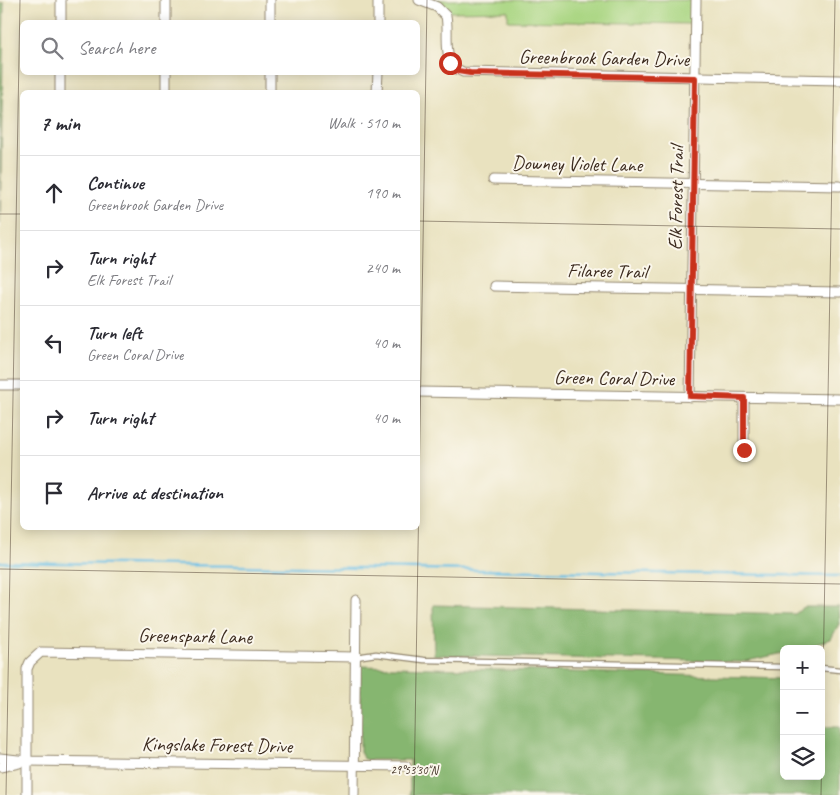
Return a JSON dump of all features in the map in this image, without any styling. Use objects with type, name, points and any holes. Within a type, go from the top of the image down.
[{"type":"street","points":[[60,20],[61,0]]},
{"type":"street","points":[[166,0],[166,20]]},
{"type":"street","points":[[270,0],[270,20]]},
{"type":"street","points":[[378,0],[378,20]]},
{"type":"street","name":"Greenbrook Garden Drive","points":[[420,0],[437,7],[446,16],[448,58],[454,68],[463,72],[840,80]]},
{"type":"street","name":"Elk Forest Trail","points":[[690,396],[696,0]]},
{"type":"street","points":[[60,75],[60,90]]},
{"type":"street","points":[[166,75],[166,90]]},
{"type":"street","points":[[270,75],[270,90]]},
{"type":"street","points":[[377,90],[378,75]]},
{"type":"street","name":"Downey Violet Lane","points":[[493,180],[840,186]]},
{"type":"street","name":"Filaree Trail","points":[[494,286],[840,292]]},
{"type":"street","points":[[0,385],[20,385]]},
{"type":"street","name":"Green Coral Drive","points":[[420,392],[840,399]]},
{"type":"street","points":[[744,398],[744,450]]},
{"type":"street","points":[[354,795],[356,600]]},
{"type":"street","name":"Greenspark Lane","points":[[28,761],[27,668],[34,657],[47,651],[356,657]]},
{"type":"street","name":"Kingslake Forest Drive","points":[[0,758],[28,761],[406,766]]},
{"type":"street","points":[[27,795],[28,761]]},
{"type":"street","name":"Kingslake Forest Drive","points":[[0,767],[28,761]]},
{"type":"lane","points":[[356,657],[376,654],[424,660],[780,667]]},
{"type":"lane","points":[[825,668],[840,670]]},
{"type":"green space","points":[[433,0],[691,0],[691,24],[508,21],[508,11],[450,12],[442,4]]},
{"type":"green space","points":[[0,3],[4,3],[0,224]]},
{"type":"green space","points":[[433,605],[795,614],[804,607],[839,607],[840,622],[831,639],[814,645],[780,645],[780,654],[742,662],[434,655]]},
{"type":"green space","points":[[360,666],[780,678],[780,780],[825,780],[825,727],[840,727],[840,795],[410,795],[410,760],[368,760],[363,758],[360,752]]},
{"type":"waterway","points":[[0,562],[840,576]]},
{"type":"route","points":[[450,63],[458,71],[470,73],[695,78],[690,396],[744,398],[744,450]]}]
